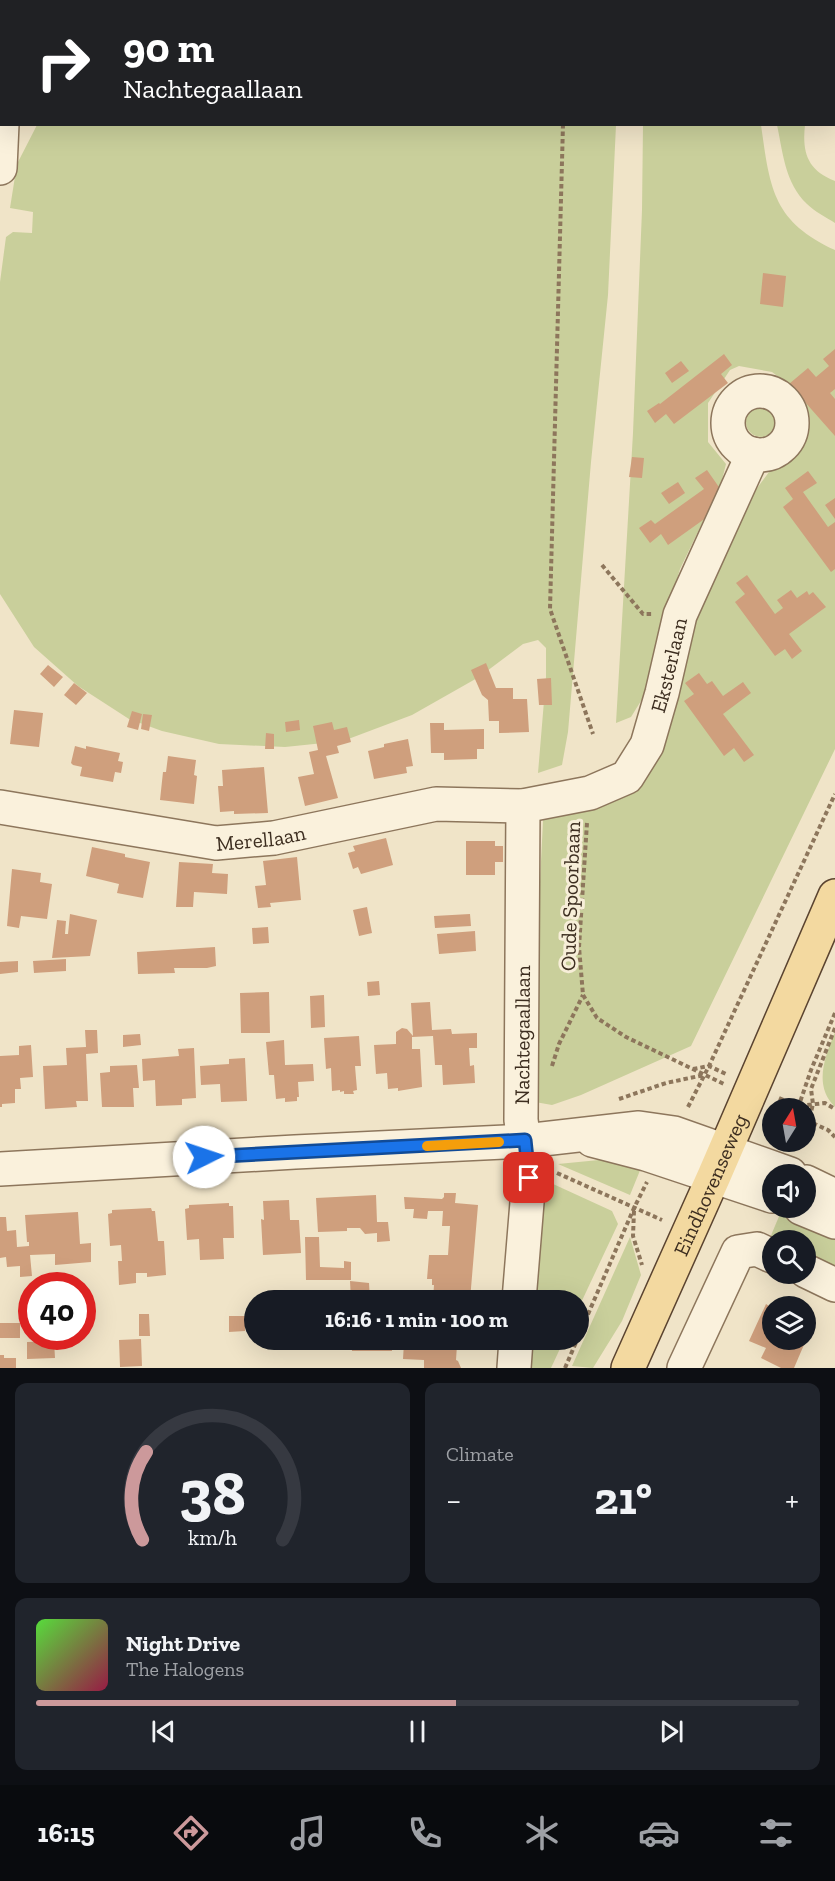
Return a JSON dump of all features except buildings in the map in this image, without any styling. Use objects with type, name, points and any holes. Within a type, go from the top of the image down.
[{"type":"main road","name":"Eindhovenseweg","points":[[628,1368],[690,1232],[835,896]]},
{"type":"street","points":[[0,168],[2,126]]},
{"type":"street","name":"Eksterlaan","points":[[523,806],[590,793],[627,777],[647,745],[680,615],[753,454]]},
{"type":"street","name":"Merellaan","points":[[0,807],[216,843],[274,838],[436,804],[523,806]]},
{"type":"street","name":"Nachtegaallaan","points":[[520,1290],[529,1178],[521,1120],[523,806]]},
{"type":"street","points":[[0,1169],[295,1152],[526,1150],[570,1135],[639,1128],[674,1133],[762,1190]]},
{"type":"street","points":[[719,1164],[762,1170]]},
{"type":"street","points":[[816,1187],[835,1196]]},
{"type":"street","points":[[816,1214],[835,1222]]},
{"type":"street","points":[[684,1368],[738,1252],[757,1249],[762,1251]]},
{"type":"street","points":[[816,1276],[835,1285]]},
{"type":"street","points":[[514,1368],[515,1350]]},
{"type":"path","points":[[563,126],[550,609],[593,734]]},
{"type":"path","points":[[602,564],[643,614],[680,615]]},
{"type":"path","name":"Oude Spoorbaan","points":[[590,793],[579,947],[583,995],[597,1018],[626,1038],[704,1075]]},
{"type":"path","points":[[617,1100],[666,1083],[704,1075],[835,794]]},
{"type":"path","points":[[549,1072],[559,1044],[583,995]]},
{"type":"path","points":[[801,1098],[835,1013]]},
{"type":"path","points":[[812,1098],[811,1089],[835,1028]]},
{"type":"path","points":[[816,1104],[825,1103],[835,1108]]},
{"type":"path","points":[[816,1125],[828,1130],[835,1137]]},
{"type":"path","points":[[526,1150],[634,1208],[690,1232]]},
{"type":"path","points":[[589,1312],[634,1208]]},
{"type":"path","name":"Eindhovenseweg","points":[[634,1208],[633,1236],[643,1267]]},
{"type":"path","points":[[565,1368],[573,1350]]},
{"type":"green space","points":[[36,126],[616,126],[608,295],[568,732],[562,765],[538,773],[546,677],[546,648],[538,640],[523,644],[479,677],[412,715],[343,741],[285,747],[219,744],[162,731],[129,719],[78,686],[34,647],[0,594],[0,282],[6,237],[13,232],[32,233],[33,212],[10,208],[17,164]]},
{"type":"green space","points":[[643,126],[761,126],[772,184],[786,214],[814,239],[835,250],[835,749],[691,1046],[581,1095],[552,1105],[535,1102],[530,1083],[544,801],[613,792],[679,655],[734,519],[772,468],[794,455],[804,435],[806,410],[792,387],[772,372],[739,366],[730,370],[708,403],[708,442],[726,464],[721,484],[680,569],[656,650],[649,688],[631,717],[616,723],[633,433]]},
{"type":"green space","points":[[777,126],[805,126],[804,144],[808,159],[818,171],[835,181],[835,223],[810,207],[800,196],[786,167]]},
{"type":"green space","points":[[761,407],[772,411],[776,422],[772,433],[761,437],[750,433],[746,422],[750,411]]},
{"type":"green space","points":[[835,1032],[835,1107],[824,1090],[823,1071]]},
{"type":"green space","points":[[599,1160],[628,1161],[641,1168],[630,1195],[558,1164]]},
{"type":"green space","points":[[540,1178],[612,1211],[618,1224],[587,1290],[533,1290]]},
{"type":"green space","points":[[778,1218],[800,1218],[835,1232],[835,1275],[816,1267],[816,1230],[773,1230]]},
{"type":"green space","points":[[630,1237],[641,1275],[622,1321],[593,1368],[572,1366],[579,1350],[589,1350],[589,1328]]},
{"type":"green space","points":[[528,1350],[559,1350],[551,1368],[527,1368]]},
{"type":"slow traffic","points":[[427,1146],[499,1142]]},
{"type":"route","points":[[204,1157],[525,1140],[529,1178]]}]
